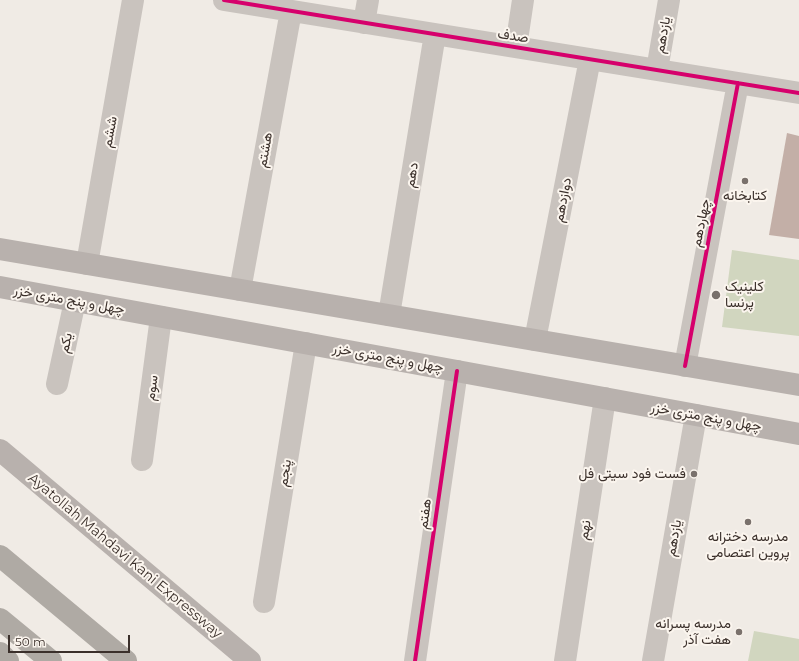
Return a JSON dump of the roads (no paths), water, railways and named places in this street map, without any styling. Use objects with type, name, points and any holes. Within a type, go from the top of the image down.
[{"type":"highway","points":[[0,556],[126,661]]},
{"type":"highway","points":[[0,619],[50,661]]},
{"type":"highway","points":[[0,653],[8,661]]},
{"type":"main road","points":[[0,249],[799,385]]},
{"type":"main road","name":"چهل و پنج متری خزر","points":[[0,287],[799,434]]},
{"type":"main road","points":[[0,437],[55,497]]},
{"type":"main road","name":"Ayatollah Mahdavi Kani Expressway","points":[[0,450],[250,661]]},
{"type":"street","name":"ششم","points":[[87,264],[133,0]]},
{"type":"street","name":"صدف","points":[[224,0],[799,93]]},
{"type":"street","points":[[364,22],[368,0]]},
{"type":"street","points":[[516,47],[524,0]]},
{"type":"street","name":"یازدهم","points":[[657,70],[669,0]]},
{"type":"street","name":"هشتم","points":[[240,290],[291,11]]},
{"type":"street","name":"دهم","points":[[389,315],[435,34]]},
{"type":"street","name":"دوازدهم","points":[[535,340],[590,59]]},
{"type":"street","name":"چهاردهم","points":[[685,366],[738,83]]},
{"type":"street","name":"یکم","points":[[57,384],[75,301]]},
{"type":"street","name":"سوم","points":[[142,460],[161,317]]},
{"type":"street","name":"پنجم","points":[[264,602],[306,343]]},
{"type":"street","name":"هفتم","points":[[415,661],[457,371]]},
{"type":"street","name":"نهم","points":[[564,661],[605,398]]},
{"type":"street","name":"یازدهم","points":[[653,661],[696,415]]},
{"type":"place","name":"کتابخانه","points":[[745,181]]},
{"type":"place","name":"کلینیک پرنسا","points":[[716,295]]},
{"type":"place","name":"فست فود سیتی فل","points":[[694,474]]},
{"type":"place","name":"مدرسه دخترانه پروین اعتصامی","points":[[748,522]]},
{"type":"place","name":"مدرسه پسرانه هفت آذر","points":[[739,632]]}]
